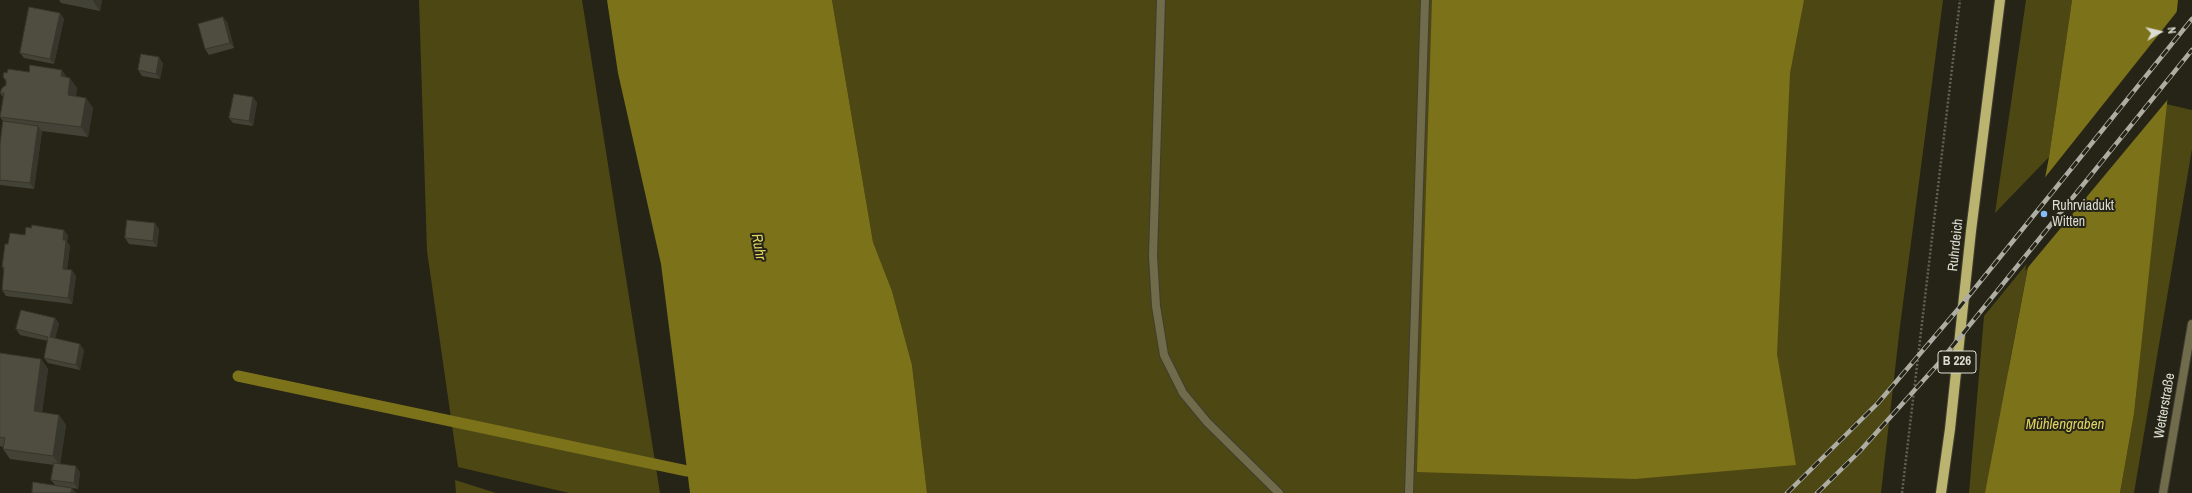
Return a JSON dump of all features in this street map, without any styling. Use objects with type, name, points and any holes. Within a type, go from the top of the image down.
[{"type":"main road","name":"Ruhrdeich","points":[[1941,493],[1950,429],[1972,223],[2000,0]]},
{"type":"street","points":[[1161,0],[1153,256],[1156,306],[1164,355],[1183,393],[1207,422],[1279,493]]},
{"type":"street","points":[[1409,493],[1425,0]]},
{"type":"street","name":"Wetterstraße","points":[[2163,493],[2192,324]]},
{"type":"path","points":[[1902,493],[1960,0]]},
{"type":"shaded area","points":[[419,0],[582,0],[660,493],[569,493],[458,467],[427,251]]},
{"type":"shaded area","points":[[832,0],[1943,0],[1900,326],[1881,493],[927,493],[912,365],[892,291],[873,242]]},
{"type":"shaded area","points":[[2026,0],[2072,0],[2049,157],[1995,213]]},
{"type":"shaded area","points":[[2166,104],[2192,110],[2192,149],[2134,493],[2120,493],[2134,414]]},
{"type":"shaded area","points":[[2029,261],[2009,366],[1994,493],[1969,493],[1984,316]]},
{"type":"shaded area","points":[[455,480],[496,493],[456,493]]},
{"type":"water","name":"Ruhr","points":[[607,0],[832,0],[873,242],[892,291],[912,365],[927,493],[690,493],[661,264],[618,73]]},
{"type":"water","points":[[1432,0],[1804,0],[1790,73],[1777,354],[1796,465],[1635,479],[1417,472]]},
{"type":"water","name":"Mühlengraben","points":[[2072,0],[2178,0],[2134,414],[2120,493],[1985,493],[2049,157]]},
{"type":"pier","points":[[2179,9],[2169,98],[2025,271],[2043,180]]},
{"type":"building","points":[[29,7],[60,13],[50,59],[20,53]]},
{"type":"building","points":[[223,17],[230,43],[205,49],[198,24]]},
{"type":"building","points":[[141,54],[159,57],[156,74],[138,70]]},
{"type":"building","points":[[30,65],[62,70],[61,76],[70,78],[68,95],[86,98],[81,127],[0,117],[4,93],[0,93],[2,88],[6,85],[6,80],[3,77],[4,72],[7,73],[8,69],[29,72]]},
{"type":"building","points":[[234,94],[253,97],[249,121],[229,118]]},
{"type":"building","points":[[3,121],[38,126],[30,183],[0,180],[0,145]]},
{"type":"building","points":[[127,220],[155,223],[153,241],[125,238]]},
{"type":"building","points":[[32,225],[64,230],[63,240],[66,240],[63,269],[72,270],[68,298],[2,290],[4,267],[2,267],[5,244],[8,244],[10,233],[25,235],[26,227],[31,228]]},
{"type":"building","points":[[21,310],[55,318],[50,337],[80,344],[76,365],[44,358],[48,337],[16,329]]},
{"type":"building","points":[[0,353],[41,359],[34,411],[59,415],[53,456],[3,449],[5,438],[0,437]]},
{"type":"building","points":[[54,463],[76,466],[74,483],[51,480]]},
{"type":"building","points":[[33,482],[72,488],[71,493],[32,493]]},
{"type":"waterway","points":[[238,376],[687,471],[701,469]]},
{"type":"railway","points":[[1787,493],[1878,403],[1959,308],[2192,19]]},
{"type":"railway","points":[[1817,493],[1859,452],[1939,363],[2192,50]]},
{"type":"place","name":"Ruhrviadukt Witten","points":[[2044,214]]}]
